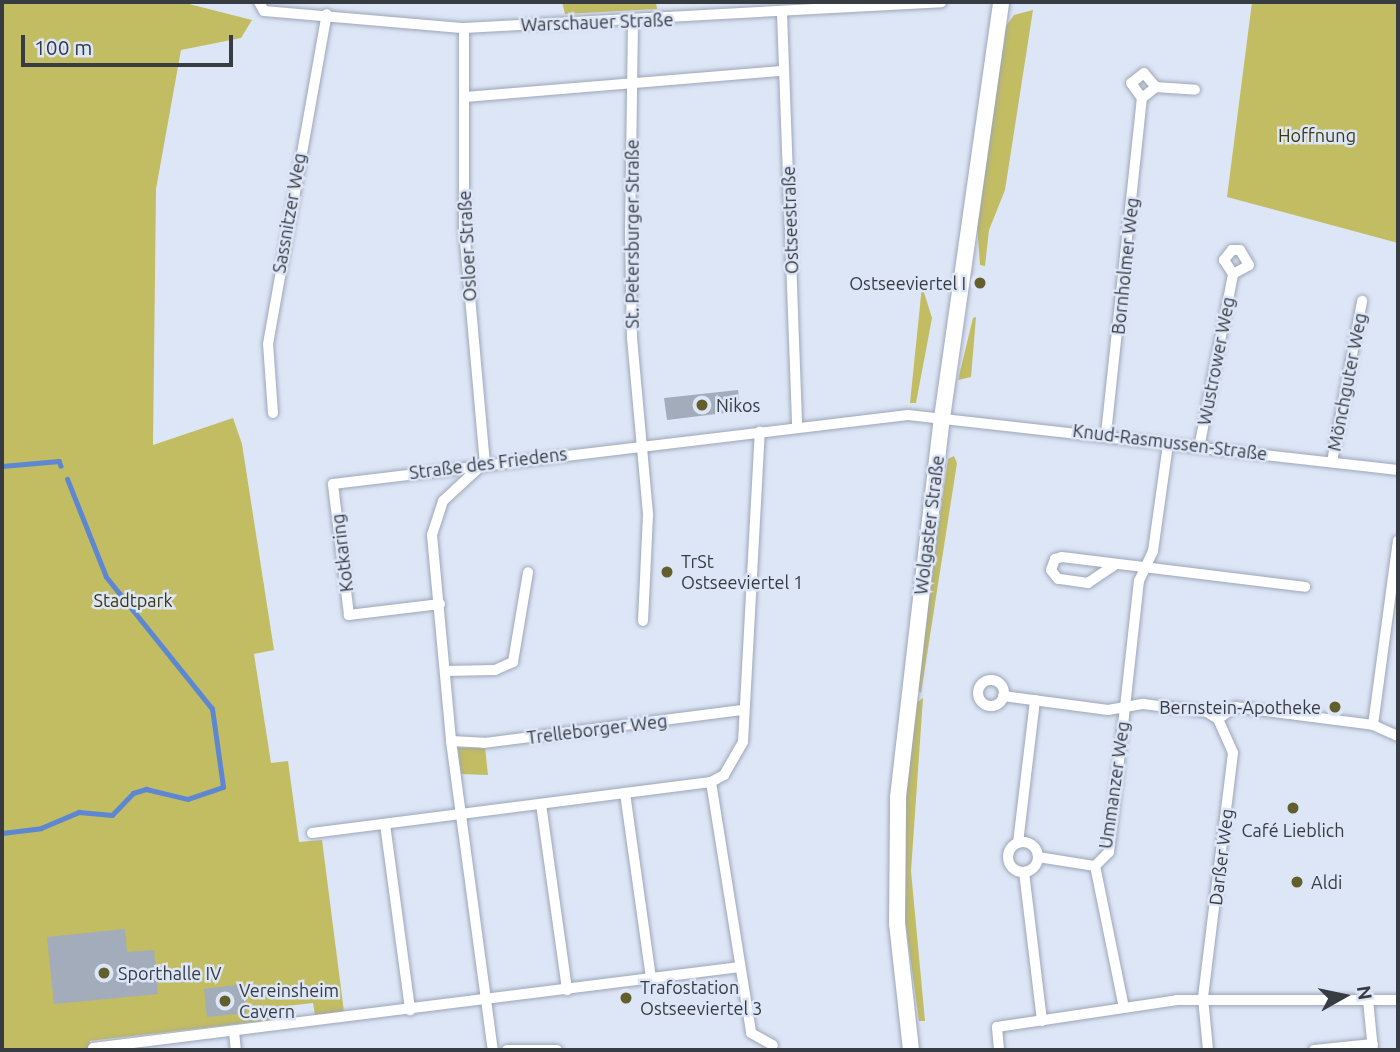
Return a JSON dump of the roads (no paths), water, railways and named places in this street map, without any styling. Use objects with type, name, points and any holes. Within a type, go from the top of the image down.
[{"type":"main road","name":"Wolgaster Straße","points":[[911,1050],[897,924],[898,797],[942,418],[1001,2]]},
{"type":"street","name":"Warschauer Straße","points":[[259,2],[264,11],[327,14],[464,28],[634,22],[941,2]]},
{"type":"street","name":"Ostseestraße","points":[[782,13],[797,427]]},
{"type":"street","name":"Sassnitzer Weg","points":[[273,414],[268,344],[327,14]]},
{"type":"street","name":"St. Petersburger Straße","points":[[634,22],[632,335],[642,445]]},
{"type":"street","name":"Osloer Straße","points":[[464,28],[464,229],[485,463]]},
{"type":"street","points":[[464,97],[633,79],[783,71]]},
{"type":"street","name":"Bornholmer Weg","points":[[1105,433],[1142,98],[1132,91],[1136,76],[1151,76],[1156,87],[1195,90]]},
{"type":"street","points":[[1142,98],[1156,87]]},
{"type":"street","name":"Wustrower Weg","points":[[1199,448],[1233,274]]},
{"type":"street","name":"Mönchguter Weg","points":[[1332,462],[1362,301]]},
{"type":"street","name":"Straße des Friedens","points":[[333,484],[485,463],[797,427],[908,415],[942,418]]},
{"type":"street","name":"Knud-Rasmussen-Straße","points":[[942,418],[1105,433],[1199,448],[1398,470]]},
{"type":"street","points":[[312,834],[711,782],[736,761],[743,742],[760,432]]},
{"type":"street","points":[[1168,444],[1153,551],[1145,568],[1125,707],[1160,706],[1207,712],[1218,719],[1235,707],[1373,725],[1398,736]]},
{"type":"street","points":[[642,445],[648,515],[643,621]]},
{"type":"street","points":[[485,463],[457,485],[436,515],[432,535],[451,741],[493,1050]]},
{"type":"street","name":"Kotkaring","points":[[333,484],[349,615],[440,604]]},
{"type":"street","points":[[1373,725],[1398,541]]},
{"type":"street","points":[[1116,564],[1088,583],[1058,579],[1051,570],[1058,557],[1116,564],[1145,568],[1305,587]]},
{"type":"street","points":[[445,671],[495,670],[513,662],[528,572]]},
{"type":"street","name":"Ummanzer Weg","points":[[1003,696],[1108,710],[1125,707],[1109,852],[1095,866]]},
{"type":"street","points":[[1035,700],[1018,843],[1009,860],[1024,872],[1042,1021]]},
{"type":"street","name":"Trelleborger Weg","points":[[451,741],[484,743],[743,710]]},
{"type":"street","name":"Darßer Weg","points":[[1212,1048],[1203,998],[1233,760],[1218,719]]},
{"type":"street","points":[[711,782],[751,1033],[773,1045]]},
{"type":"street","points":[[625,793],[651,979]]},
{"type":"street","points":[[541,804],[567,990]]},
{"type":"street","points":[[385,824],[410,1010]]},
{"type":"street","name":"Ummanzer Weg","points":[[1018,843],[1031,844],[1038,857],[1095,866]]},
{"type":"street","points":[[1024,872],[1038,857]]},
{"type":"street","name":"Ummanzer Weg","points":[[1095,866],[1124,1008]]},
{"type":"street","points":[[93,1048],[488,1001],[740,967]]},
{"type":"street","points":[[999,1050],[998,1027],[1203,998],[1398,1000]]},
{"type":"street","points":[[1314,1050],[1373,1047],[1368,1000]]},
{"type":"street","points":[[234,1032],[236,1050]]},
{"type":"street","points":[[507,1050],[557,1050]]},
{"type":"waterway","points":[[2,466],[59,461],[61,466]]},
{"type":"waterway","points":[[2,833],[41,828],[79,812],[112,815],[133,793],[146,789],[188,799],[223,787],[212,709],[106,577],[67,479]]},
{"type":"place","name":"Ostseeviertel I","points":[[980,283]]},
{"type":"place","name":"Nikos","points":[[702,405]]},
{"type":"place","name":"TrSt Ostseeviertel 1","points":[[667,572]]},
{"type":"place","name":"Bernstein-Apotheke","points":[[1335,707]]},
{"type":"place","name":"Café Lieblich","points":[[1293,808]]},
{"type":"place","name":"Aldi","points":[[1297,882]]},
{"type":"place","name":"Sporthalle IV","points":[[104,973]]},
{"type":"place","name":"Trafostation Ostseeviertel 3","points":[[626,998]]},
{"type":"place","name":"Vereinsheim Cavern","points":[[225,1001]]},
{"type":"park label","name":"Hoffnung","points":[[1317,135]]},
{"type":"park label","name":"Stadtpark","points":[[133,600]]}]
